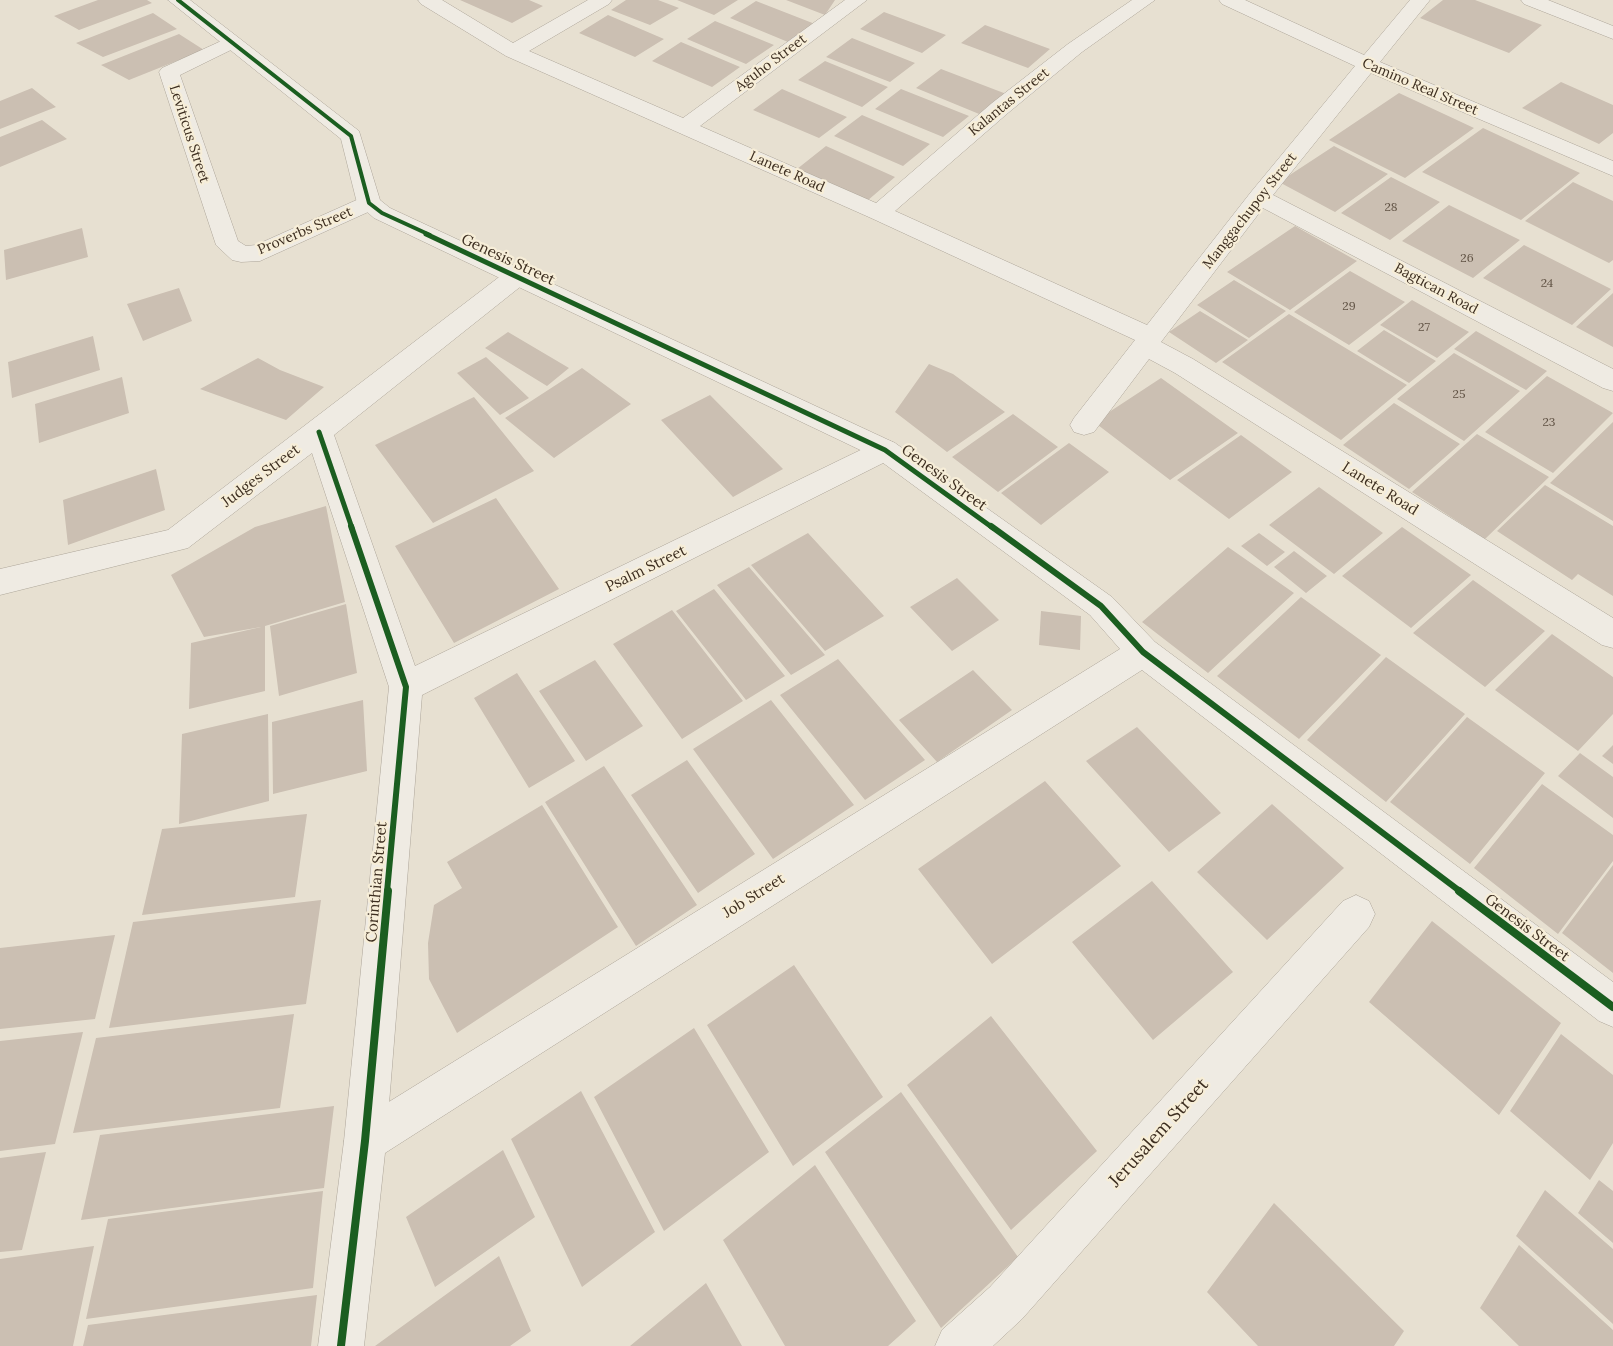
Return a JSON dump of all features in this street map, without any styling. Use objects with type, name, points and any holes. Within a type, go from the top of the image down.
[{"type":"street","points":[[178,0],[351,136],[369,203]]},
{"type":"street","name":"Lanete Road","points":[[428,0],[513,52],[879,213],[1148,341],[1184,366],[1613,635]]},
{"type":"street","points":[[513,52],[602,0]]},
{"type":"street","name":"Aguho Street","points":[[685,127],[857,0]]},
{"type":"street","name":"Kalantas Street","points":[[879,213],[1000,108],[1075,48],[1145,0]]},
{"type":"street","name":"Camino Real Street","points":[[1229,0],[1367,64],[1613,169]]},
{"type":"street","name":"Manggachupoy Street","points":[[1084,425],[1259,197],[1420,0]]},
{"type":"street","points":[[1531,0],[1613,33]]},
{"type":"street","name":"Leviticus Street","points":[[230,43],[169,72],[221,229],[228,244],[241,254]]},
{"type":"street","name":"Bagtican Road","points":[[1259,197],[1613,381]]},
{"type":"street","name":"Proverbs Street","points":[[241,254],[260,253],[369,203]]},
{"type":"street","name":"Genesis Street","points":[[369,203],[382,213],[885,450],[1101,606],[1143,652],[1613,1007]]},
{"type":"street","name":"Judges Street","points":[[0,582],[177,540],[516,277]]},
{"type":"street","name":"Corinthian Street","points":[[319,432],[406,687],[366,1141],[341,1346]]},
{"type":"street","name":"Psalm Street","points":[[406,687],[885,450]]},
{"type":"street","name":"Job Street","points":[[366,1141],[1143,652]]},
{"type":"street","name":"Jerusalem Street","points":[[958,1346],[1006,1303],[1356,914]]},
{"type":"building","points":[[98,0],[147,0],[152,3],[79,30],[54,16]]},
{"type":"building","points":[[460,0],[529,0],[543,6],[512,23]]},
{"type":"building","points":[[626,0],[658,0],[679,8],[650,25],[611,10]]},
{"type":"building","points":[[677,0],[738,0],[714,15]]},
{"type":"building","points":[[786,0],[835,0],[825,15]]},
{"type":"building","points":[[1443,0],[1475,0],[1542,25],[1509,53],[1420,18]]},
{"type":"building","points":[[756,1],[815,24],[788,42],[730,18]]},
{"type":"building","points":[[884,12],[946,35],[922,53],[860,29]]},
{"type":"building","points":[[153,13],[177,29],[103,57],[76,43]]},
{"type":"building","points":[[608,15],[664,39],[635,57],[579,33]]},
{"type":"building","points":[[715,21],[774,45],[746,64],[687,39]]},
{"type":"building","points":[[985,25],[1050,49],[1028,68],[961,43]]},
{"type":"building","points":[[179,34],[204,50],[129,80],[101,65]]},
{"type":"building","points":[[852,38],[915,63],[890,82],[826,57]]},
{"type":"building","points":[[681,42],[740,67],[712,87],[652,61]]},
{"type":"building","points":[[825,61],[888,87],[862,107],[798,80]]},
{"type":"building","points":[[941,69],[1009,95],[984,116],[916,88]]},
{"type":"building","points":[[1561,82],[1613,105],[1613,133],[1599,144],[1522,108]]},
{"type":"building","points":[[32,88],[56,107],[0,129],[0,101]]},
{"type":"building","points":[[782,89],[847,117],[819,138],[753,110]]},
{"type":"building","points":[[901,89],[969,116],[943,137],[875,109]]},
{"type":"building","points":[[1399,93],[1474,128],[1405,178],[1329,140]]},
{"type":"building","points":[[862,115],[930,144],[903,166],[834,136]]},
{"type":"building","points":[[42,120],[67,139],[0,167],[0,137]]},
{"type":"building","points":[[1483,128],[1580,173],[1521,220],[1422,172]]},
{"type":"building","points":[[826,146],[895,177],[867,201],[797,169]]},
{"type":"building","points":[[1334,146],[1388,174],[1335,212],[1279,182]]},
{"type":"building","points":[[1391,177],[1440,202],[1390,240],[1341,213]]},
{"type":"building","points":[[1573,182],[1613,201],[1613,260],[1609,263],[1525,221]]},
{"type":"building","points":[[1449,205],[1520,240],[1473,278],[1402,241]]},
{"type":"building","points":[[1295,226],[1357,261],[1290,310],[1227,272]]},
{"type":"building","points":[[82,228],[88,257],[6,280],[4,250]]},
{"type":"building","points":[[1524,245],[1611,289],[1572,325],[1483,278]]},
{"type":"building","points":[[1350,271],[1405,302],[1349,345],[1294,312]]},
{"type":"building","points":[[1234,280],[1286,311],[1249,338],[1197,305]]},
{"type":"building","points":[[179,288],[192,321],[143,341],[127,304]]},
{"type":"building","points":[[1613,293],[1613,347],[1576,327]]},
{"type":"building","points":[[1412,300],[1469,332],[1437,358],[1380,325]]},
{"type":"building","points":[[1200,311],[1248,340],[1216,363],[1169,332]]},
{"type":"building","points":[[1289,314],[1407,385],[1341,440],[1222,362]]},
{"type":"building","points":[[1384,330],[1436,361],[1409,383],[1357,351]]},
{"type":"building","points":[[1476,331],[1547,371],[1526,390],[1454,349]]},
{"type":"building","points":[[508,332],[569,368],[547,386],[485,348]]},
{"type":"building","points":[[93,336],[100,370],[12,398],[8,362]]},
{"type":"building","points":[[1454,353],[1520,391],[1464,441],[1397,399]]},
{"type":"building","points":[[486,357],[529,398],[500,415],[457,373]]},
{"type":"building","points":[[258,358],[280,370],[324,387],[286,420],[200,389]]},
{"type":"building","points":[[929,364],[953,374],[1005,412],[947,452],[895,412]]},
{"type":"building","points":[[582,368],[631,404],[554,458],[505,418]]},
{"type":"building","points":[[1547,376],[1613,413],[1553,473],[1485,432]]},
{"type":"building","points":[[122,377],[129,413],[39,443],[35,404]]},
{"type":"building","points":[[1161,378],[1238,433],[1170,480],[1094,422]]},
{"type":"building","points":[[710,395],[783,469],[733,497],[661,420]]},
{"type":"building","points":[[474,397],[534,471],[433,523],[375,445]]},
{"type":"building","points":[[1394,403],[1460,444],[1409,489],[1343,445]]},
{"type":"building","points":[[1013,414],[1058,447],[998,492],[952,457]]},
{"type":"building","points":[[1613,422],[1613,521],[1550,483]]},
{"type":"building","points":[[1477,434],[1549,477],[1485,539],[1412,492]]},
{"type":"building","points":[[1241,435],[1292,472],[1229,519],[1177,480]]},
{"type":"building","points":[[1069,443],[1109,472],[1041,525],[1001,493]]},
{"type":"building","points":[[156,469],[165,510],[68,545],[63,500]]},
{"type":"building","points":[[1545,485],[1613,526],[1613,596],[1578,574],[1572,580],[1497,531]]},
{"type":"building","points":[[1319,487],[1383,533],[1334,574],[1269,525]]},
{"type":"building","points":[[496,498],[559,589],[454,643],[395,546]]},
{"type":"building","points":[[326,506],[345,602],[265,626],[265,691],[189,709],[191,643],[261,627],[204,637],[171,575],[255,527]]},
{"type":"building","points":[[1402,527],[1471,575],[1411,628],[1342,576]]},
{"type":"building","points":[[808,533],[884,616],[825,651],[751,565]]},
{"type":"building","points":[[1259,533],[1285,552],[1267,566],[1241,546]]},
{"type":"building","points":[[1228,547],[1294,593],[1208,673],[1142,622]]},
{"type":"building","points":[[1294,551],[1327,576],[1306,593],[1274,567]]},
{"type":"building","points":[[749,567],[825,655],[791,675],[717,585]]},
{"type":"building","points":[[957,578],[999,620],[952,651],[910,607]]},
{"type":"building","points":[[1473,580],[1545,631],[1485,687],[1413,633]]},
{"type":"building","points":[[714,589],[785,676],[746,700],[676,611]]},
{"type":"building","points":[[1301,597],[1381,655],[1299,739],[1217,676]]},
{"type":"building","points":[[346,604],[357,673],[279,696],[270,626]]},
{"type":"building","points":[[672,610],[743,701],[682,739],[613,644]]},
{"type":"building","points":[[1041,611],[1081,616],[1080,650],[1039,645]]},
{"type":"building","points":[[1552,634],[1613,677],[1613,714],[1578,751],[1495,690]]},
{"type":"building","points":[[1386,657],[1465,714],[1386,802],[1307,740]]},
{"type":"building","points":[[838,659],[925,760],[865,800],[780,695]]},
{"type":"building","points":[[595,660],[643,726],[586,761],[539,691]]},
{"type":"building","points":[[973,670],[1012,710],[937,762],[899,720]]},
{"type":"building","points":[[517,673],[575,761],[529,788],[474,698]]},
{"type":"building","points":[[363,700],[367,771],[273,794],[272,722]]},
{"type":"building","points":[[771,700],[854,805],[773,859],[693,749]]},
{"type":"building","points":[[268,714],[269,801],[179,824],[182,734]]},
{"type":"building","points":[[1467,717],[1545,773],[1470,864],[1390,802]]},
{"type":"building","points":[[1137,727],[1221,813],[1169,852],[1086,761]]},
{"type":"building","points":[[1613,745],[1613,764],[1602,756]]},
{"type":"building","points":[[1580,753],[1613,777],[1613,818],[1558,776]]},
{"type":"building","points":[[687,760],[755,854],[698,893],[631,795]]},
{"type":"building","points":[[604,766],[697,905],[636,946],[545,802]]},
{"type":"building","points":[[1045,781],[1121,866],[992,964],[918,869]]},
{"type":"building","points":[[1542,784],[1613,835],[1613,861],[1558,934],[1474,868]]},
{"type":"building","points":[[1272,804],[1344,868],[1267,940],[1197,872]]},
{"type":"building","points":[[542,805],[618,927],[457,1033],[429,979],[428,943],[434,905],[462,888],[447,862]]},
{"type":"building","points":[[307,814],[295,897],[142,915],[162,829]]},
{"type":"building","points":[[1613,865],[1613,973],[1562,933]]},
{"type":"building","points":[[1152,881],[1233,972],[1153,1040],[1072,942]]},
{"type":"building","points":[[321,900],[306,1004],[109,1028],[133,922]]},
{"type":"building","points":[[1432,921],[1561,1023],[1499,1115],[1369,1002]]},
{"type":"building","points":[[115,935],[95,1019],[0,1029],[0,948]]},
{"type":"building","points":[[794,965],[883,1097],[793,1166],[707,1025]]},
{"type":"building","points":[[294,1014],[280,1108],[73,1133],[96,1038]]},
{"type":"building","points":[[991,1016],[1097,1151],[1011,1230],[907,1085]]},
{"type":"building","points":[[694,1028],[769,1152],[664,1231],[594,1097]]},
{"type":"building","points":[[83,1032],[55,1144],[0,1151],[0,1041]]},
{"type":"building","points":[[1561,1034],[1613,1075],[1613,1143],[1590,1180],[1510,1111]]},
{"type":"building","points":[[581,1091],[655,1232],[582,1287],[511,1139]]},
{"type":"building","points":[[901,1092],[1018,1257],[941,1328],[825,1152]]},
{"type":"building","points":[[334,1106],[324,1188],[81,1220],[100,1135]]},
{"type":"building","points":[[503,1150],[535,1217],[435,1287],[406,1217]]},
{"type":"building","points":[[46,1152],[22,1250],[0,1252],[0,1158]]},
{"type":"building","points":[[815,1165],[916,1321],[888,1346],[785,1346],[723,1240]]},
{"type":"building","points":[[1599,1180],[1613,1191],[1613,1243],[1578,1213]]},
{"type":"building","points":[[1545,1190],[1613,1249],[1613,1324],[1516,1236]]},
{"type":"building","points":[[323,1191],[313,1288],[86,1319],[108,1219]]},
{"type":"building","points":[[1274,1203],[1404,1331],[1394,1346],[1258,1346],[1207,1292]]},
{"type":"building","points":[[1519,1245],[1613,1330],[1613,1346],[1519,1346],[1480,1308]]},
{"type":"building","points":[[94,1246],[73,1346],[0,1346],[0,1259]]},
{"type":"building","points":[[499,1256],[531,1331],[510,1346],[375,1346]]},
{"type":"building","points":[[706,1283],[742,1346],[630,1346]]},
{"type":"building","points":[[317,1295],[311,1346],[83,1346],[88,1325]]},
{"type":"cycle path","points":[[178,0],[351,136],[369,203],[382,213],[885,450],[1101,606],[1143,652],[1613,1007]]},
{"type":"cycle path","points":[[319,432],[406,687],[365,1141],[341,1346]]}]
